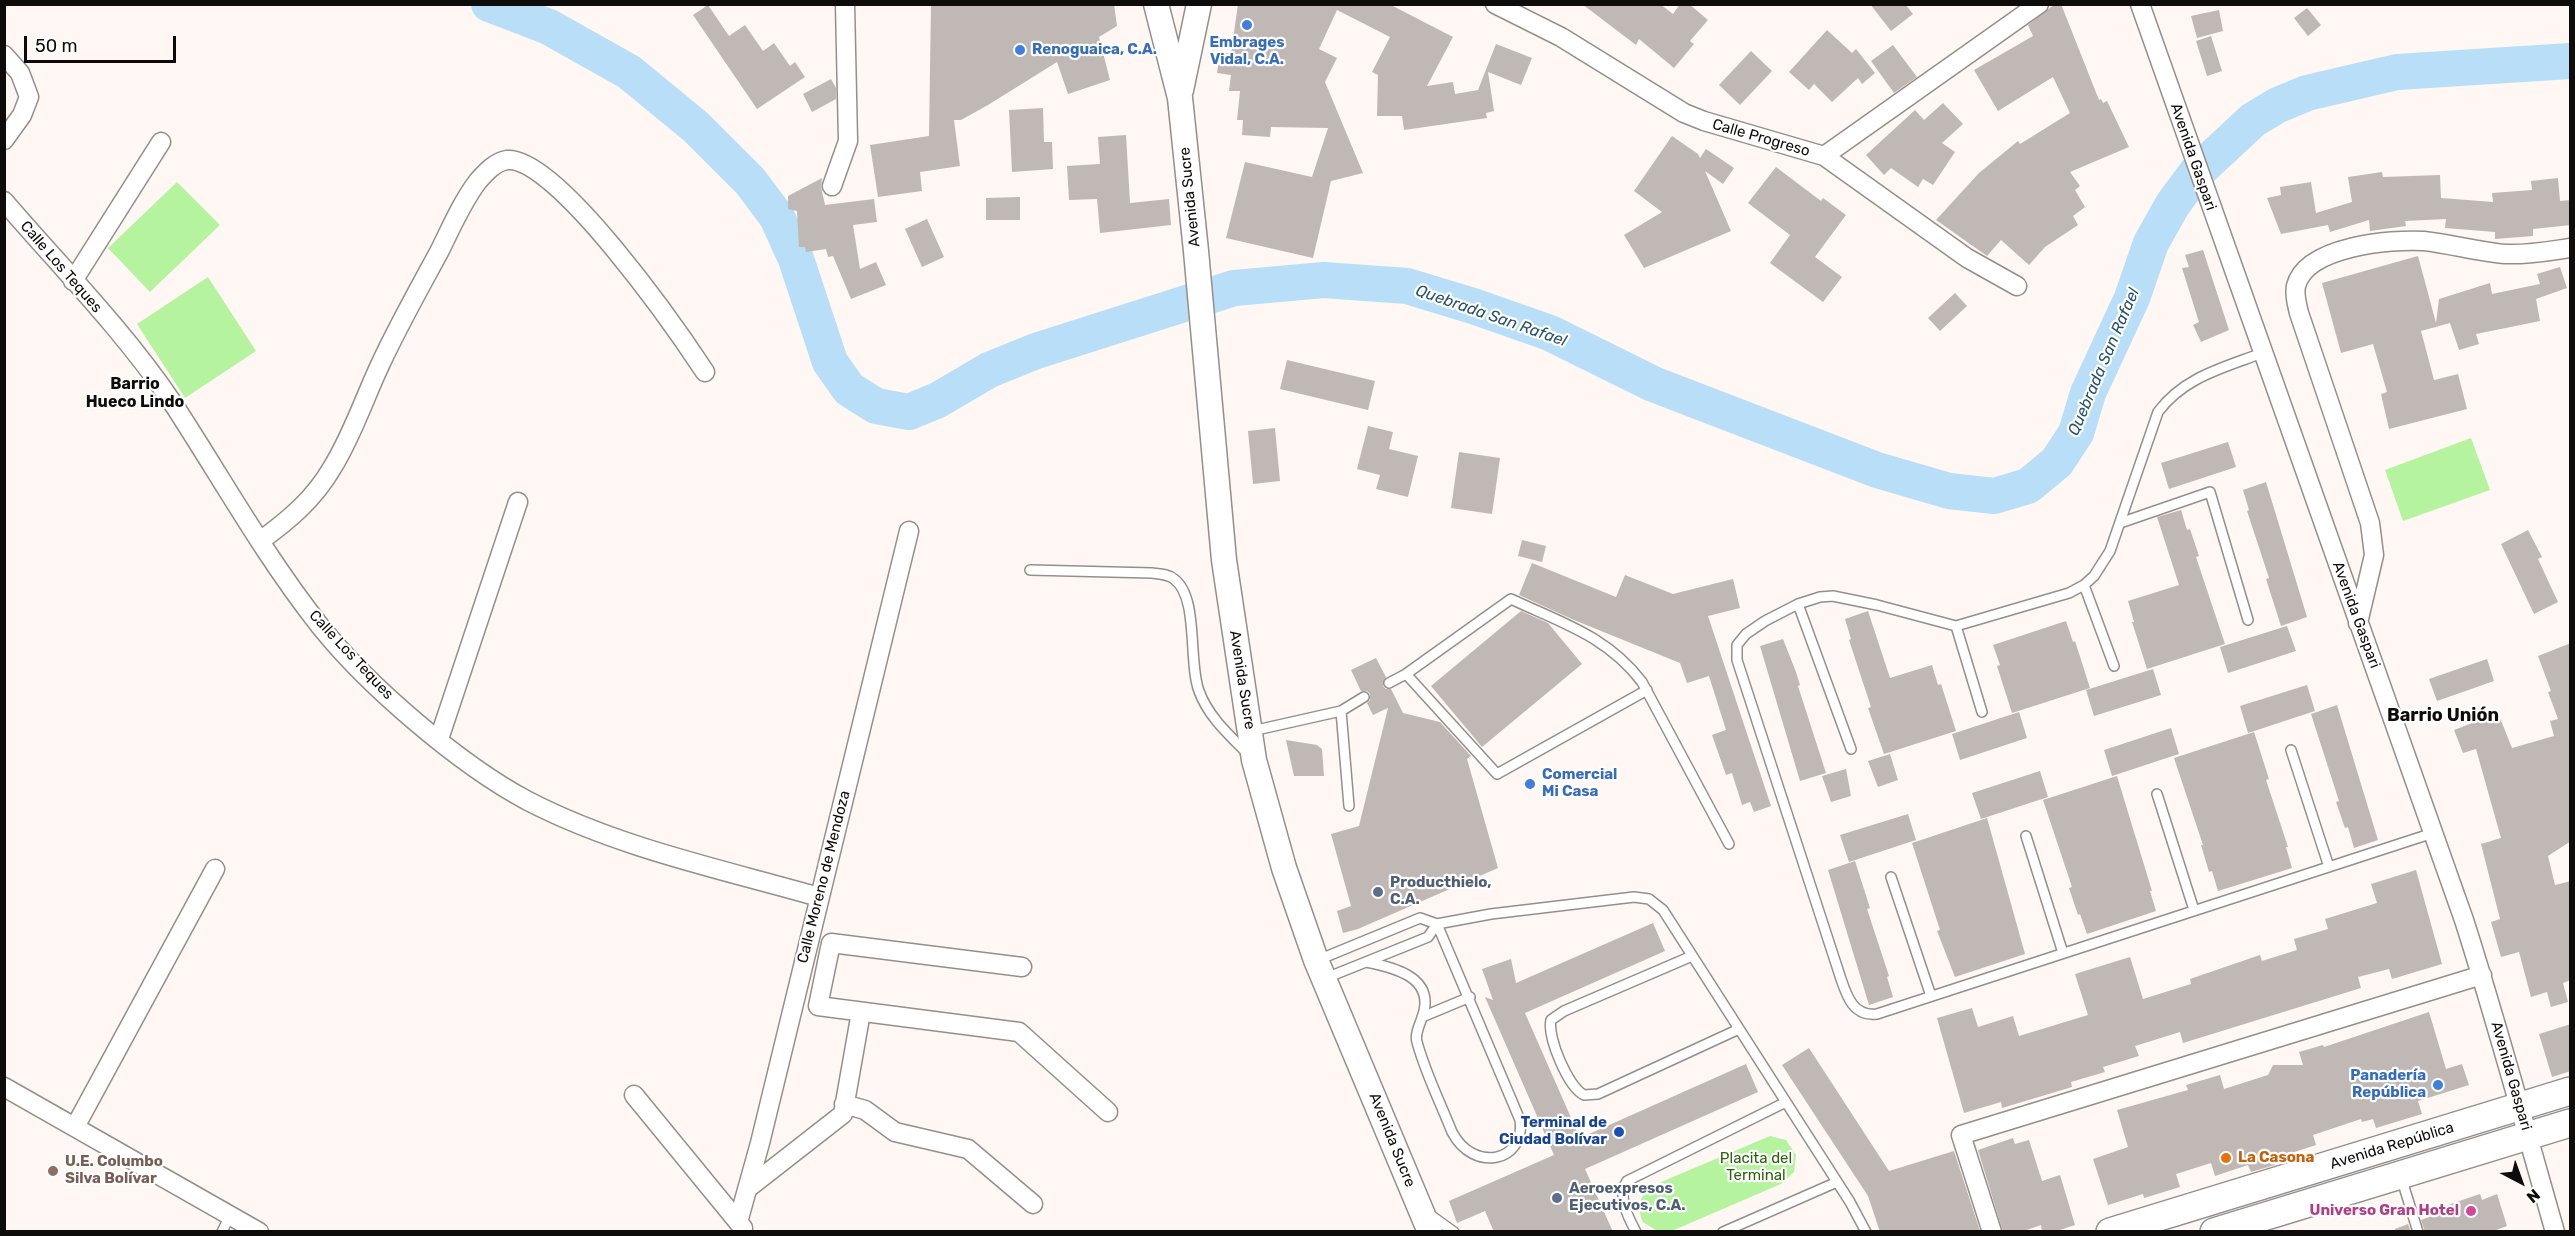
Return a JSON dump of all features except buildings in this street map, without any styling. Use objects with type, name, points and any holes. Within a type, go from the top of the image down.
[{"type":"main road","name":"Avenida República","points":[[2110,1232],[2571,1092]]},
{"type":"main road","name":"Avenida República","points":[[2214,1232],[2571,1123]]},
{"type":"street","points":[[832,186],[849,141],[845,4]]},
{"type":"street","name":"Avenida Sucre","points":[[1156,4],[1180,98],[1224,560],[1254,760],[1281,859],[1320,969],[1430,1232]]},
{"type":"street","name":"Avenida Sucre","points":[[1180,98],[1199,4]]},
{"type":"street","name":"Calle Progreso","points":[[1495,4],[1561,37],[1684,113],[1704,122],[1824,156],[1967,258],[2017,286]]},
{"type":"street","points":[[1824,156],[2039,4]]},
{"type":"street","name":"Avenida Gaspari","points":[[2140,4],[2482,975],[2555,1232]]},
{"type":"street","points":[[4,55],[20,73],[29,97],[22,115],[4,140]]},
{"type":"street","points":[[73,281],[160,142]]},
{"type":"street","points":[[260,541],[301,509],[332,468],[381,363],[460,210],[490,168],[502,161],[514,160],[528,164],[580,209],[662,307],[705,372]]},
{"type":"street","name":"Calle Los Teques","points":[[4,201],[117,332],[171,401],[260,541],[321,627],[376,685],[439,739],[477,770],[528,801],[598,832],[654,851],[819,897]]},
{"type":"street","points":[[2358,623],[2374,555],[2370,523],[2295,296],[2299,278],[2323,257],[2362,246],[2422,241],[2520,254],[2571,248]]},
{"type":"street","points":[[439,739],[518,502]]},
{"type":"street","name":"Calle Moreno de Mendoza","points":[[742,1227],[747,1189],[909,531]]},
{"type":"street","points":[[75,1127],[215,869]]},
{"type":"street","points":[[1022,967],[831,943],[818,1006],[1019,1032],[1108,1112]]},
{"type":"street","points":[[1992,1232],[1961,1135],[2482,975]]},
{"type":"street","points":[[747,1189],[843,1114],[861,1012]]},
{"type":"street","points":[[4,1087],[75,1127],[226,1223],[259,1232]]},
{"type":"street","name":"Calle Moreno de Mendoza","points":[[634,1095],[742,1227]]},
{"type":"street","points":[[844,1104],[865,1110],[895,1132],[968,1149],[1034,1204]]},
{"type":"lane","points":[[2262,353],[2191,381],[2168,399],[2158,412],[2120,523],[2103,564],[2084,585],[2056,598],[1956,626],[1877,605],[1833,596],[1820,597],[1798,604],[1765,621],[1739,640],[1736,653],[1841,979],[1849,1001],[1857,1010],[1877,1014],[2433,833]]},
{"type":"lane","points":[[2120,523],[2210,492],[2248,620]]},
{"type":"lane","points":[[1030,570],[1152,573],[1165,575],[1177,581],[1187,597],[1195,680],[1204,704],[1216,721],[1254,760]]},
{"type":"lane","points":[[2084,585],[2114,666]]},
{"type":"lane","points":[[1389,683],[1406,674],[1511,599],[1589,635],[1611,649],[1632,669],[1647,690],[1729,844]]},
{"type":"lane","points":[[1798,604],[1851,749]]},
{"type":"lane","points":[[1956,626],[1982,712]]},
{"type":"lane","points":[[1406,674],[1497,774],[1647,690]]},
{"type":"lane","points":[[1250,731],[1341,711],[1364,697]]},
{"type":"lane","points":[[1341,711],[1349,807]]},
{"type":"lane","points":[[2291,750],[2329,867]]},
{"type":"lane","points":[[2157,794],[2194,910]]},
{"type":"lane","points":[[2025,836],[2063,953]]},
{"type":"lane","points":[[1891,876],[1931,996]]},
{"type":"lane","points":[[1320,969],[1420,918],[1437,924],[1491,914],[1643,897],[1655,902],[1664,910],[1837,1182],[1866,1232]]},
{"type":"lane","points":[[1320,969],[1366,962],[1428,937],[1437,924]]},
{"type":"lane","points":[[1366,962],[1388,966],[1413,977],[1424,994],[1422,1017],[1415,1039],[1455,1138],[1467,1152],[1481,1159],[1502,1155],[1517,1142],[1521,1128],[1520,1120],[1470,997],[1437,924]]},
{"type":"lane","points":[[1692,956],[1564,1011],[1551,1020],[1552,1040],[1572,1083],[1584,1095],[1598,1094],[1739,1029]]},
{"type":"lane","points":[[1422,1017],[1470,997]]},
{"type":"lane","points":[[1636,1232],[1622,1195],[1627,1181],[1786,1102]]},
{"type":"lane","points":[[2401,1174],[2418,1232]]},
{"type":"lane","points":[[1723,1232],[1837,1182]]},
{"type":"lane","points":[[1420,1208],[1454,1232]]},
{"type":"green space","points":[[177,182],[220,225],[150,292],[108,248]]},
{"type":"green space","points":[[208,277],[256,351],[185,398],[137,324]]},
{"type":"green space","points":[[2471,438],[2490,490],[2403,521],[2385,470]]},
{"type":"green space","name":"Placita del Terminal","points":[[1770,1136],[1786,1140],[1796,1155],[1794,1172],[1781,1184],[1674,1230],[1657,1231],[1643,1222],[1640,1211],[1641,1201],[1645,1192],[1654,1185]]},
{"type":"waterway","name":"Quebrada San Rafael","points":[[489,4],[549,27],[629,72],[696,127],[750,181],[777,217],[796,259],[830,362],[849,389],[876,406],[909,412],[938,400],[989,370],[1036,351],[1234,288],[1324,280],[1407,286],[1550,333],[1653,384],[1877,470],[1949,491],[1994,496],[2028,486],[2057,462],[2076,433],[2088,393],[2132,298],[2151,243],[2173,204],[2196,173],[2253,120],[2278,105],[2307,93],[2397,72],[2570,61]]},
{"type":"place","name":"Embrages Vidal, C.A.","points":[[1247,25]]},
{"type":"place","name":"Renoguaica, C.A.","points":[[1020,50]]},
{"type":"place","name":"Comercial Mi Casa","points":[[1530,784]]},
{"type":"place","name":"Producthielo, C.A.","points":[[1378,892]]},
{"type":"place","name":"Panadería República","points":[[2438,1085]]},
{"type":"place","name":"Terminal de Ciudad Bolívar","points":[[1619,1132]]},
{"type":"place","name":"La Casona","points":[[2226,1158]]},
{"type":"place","name":"U.E. Columbo Silva Bolívar","points":[[53,1171]]},
{"type":"place","name":"Aeroexpresos Ejecutivos, C.A.","points":[[1557,1198]]},
{"type":"place","name":"Universo Gran Hotel","points":[[2471,1211]]},
{"type":"district","name":"Barrio Hueco Lindo","points":[[135,393]]},
{"type":"district","name":"Barrio Unión","points":[[2443,716]]}]
